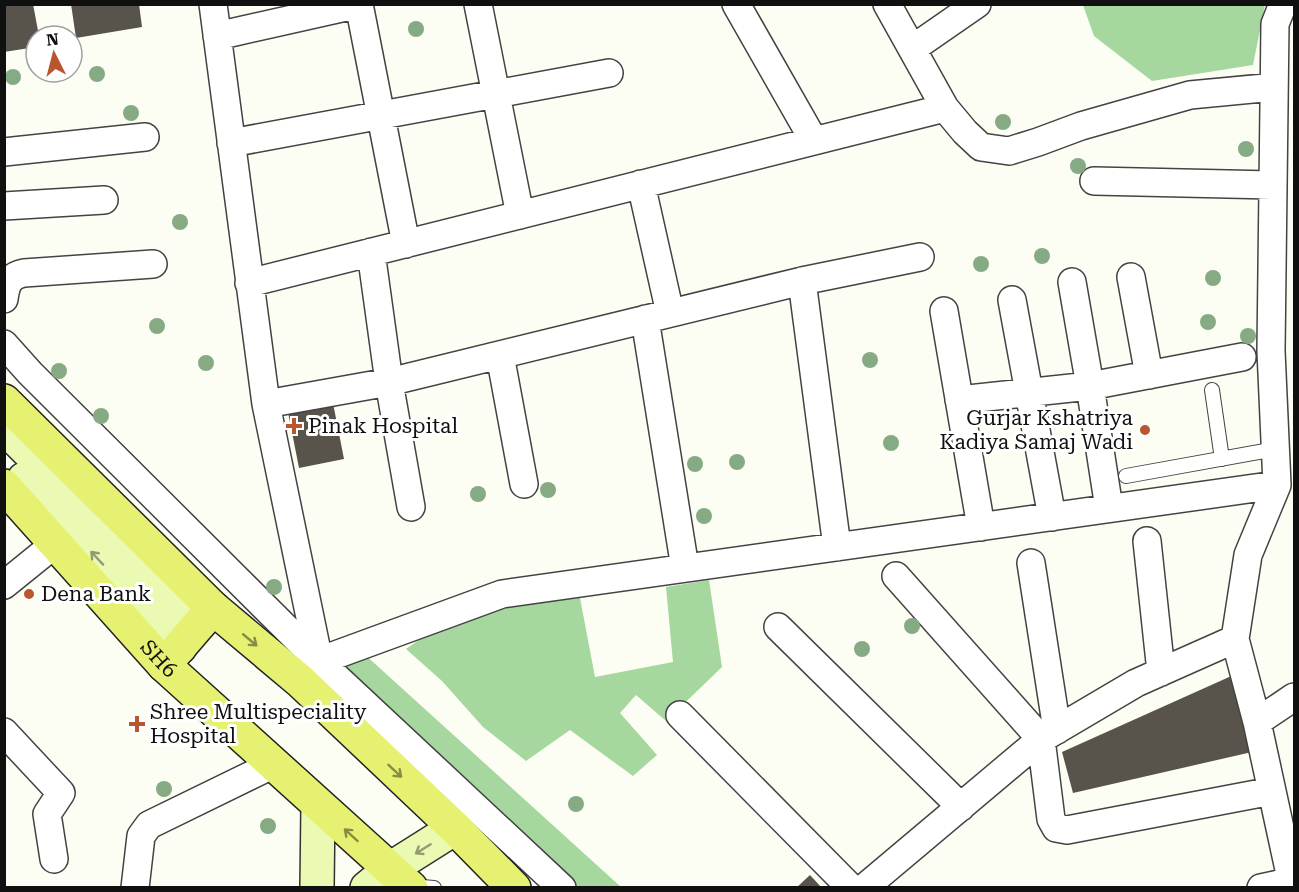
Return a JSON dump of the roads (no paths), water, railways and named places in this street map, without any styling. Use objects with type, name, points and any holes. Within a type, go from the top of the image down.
[{"type":"main road","points":[[4,400],[43,438],[189,636]]},
{"type":"main road","points":[[4,427],[189,636]]},
{"type":"main road","points":[[4,458],[189,636],[309,671],[467,834],[514,888]]},
{"type":"main road","name":"SH6","points":[[4,486],[56,543],[189,636],[273,764],[402,884]]},
{"type":"main road","points":[[316,888],[318,805]]},
{"type":"main road","points":[[402,884],[467,834]]},
{"type":"street","points":[[213,4],[266,404],[309,671]]},
{"type":"street","points":[[217,36],[358,4],[406,244]]},
{"type":"street","points":[[478,4],[520,215]]},
{"type":"street","points":[[736,4],[814,141]]},
{"type":"street","points":[[887,4],[945,108],[981,147],[1009,151],[1081,126],[1190,95],[1274,87]]},
{"type":"street","points":[[912,48],[976,4]]},
{"type":"street","points":[[1261,888],[1292,884],[1257,722],[1235,639],[1248,555],[1277,485],[1271,351],[1274,87],[1275,24],[1283,4]]},
{"type":"street","points":[[231,143],[609,74]]},
{"type":"street","points":[[249,283],[945,108]]},
{"type":"street","points":[[4,152],[145,137]]},
{"type":"street","points":[[1094,182],[1273,185]]},
{"type":"street","points":[[641,184],[658,316],[685,568]]},
{"type":"street","points":[[4,206],[104,200]]},
{"type":"street","points":[[371,252],[389,382],[411,507]]},
{"type":"street","points":[[266,404],[389,382],[802,281],[920,257]]},
{"type":"street","points":[[4,299],[9,279],[15,275],[153,264]]},
{"type":"street","points":[[1131,277],[1149,375]]},
{"type":"street","points":[[802,281],[837,547]]},
{"type":"street","points":[[1072,282],[1109,508]]},
{"type":"street","points":[[1012,300],[1052,517]]},
{"type":"street","points":[[944,311],[981,527]]},
{"type":"street","points":[[4,344],[309,671]]},
{"type":"street","points":[[500,355],[524,484]]},
{"type":"street","points":[[959,400],[1090,386],[1242,357]]},
{"type":"street","points":[[309,671],[502,594],[1277,485]]},
{"type":"street","points":[[1147,541],[1161,672]]},
{"type":"street","points":[[4,585],[56,543]]},
{"type":"street","points":[[1031,563],[1049,734],[1051,819],[1056,828],[1061,830],[1272,791]]},
{"type":"street","points":[[896,576],[1049,734]]},
{"type":"street","points":[[778,627],[961,807]]},
{"type":"street","points":[[864,888],[1049,734],[1136,683],[1235,639]]},
{"type":"street","points":[[1257,722],[1294,697]]},
{"type":"street","points":[[680,715],[851,888]]},
{"type":"street","points":[[4,732],[61,793],[47,814],[54,859]]},
{"type":"street","points":[[135,888],[141,836],[149,825],[273,764]]},
{"type":"street","points":[[467,834],[562,888]]},
{"type":"lane","points":[[1212,390],[1222,459]]},
{"type":"lane","points":[[1126,476],[1275,449]]},
{"type":"place","name":"Pinak Hospital","points":[[294,426]]},
{"type":"place","name":"Gurjar Kshatriya Kadiya Samaj Wadi","points":[[1145,430]]},
{"type":"place","name":"Dena Bank","points":[[29,594]]},
{"type":"place","name":"Shree Multispeciality Hospital","points":[[137,724]]}]
